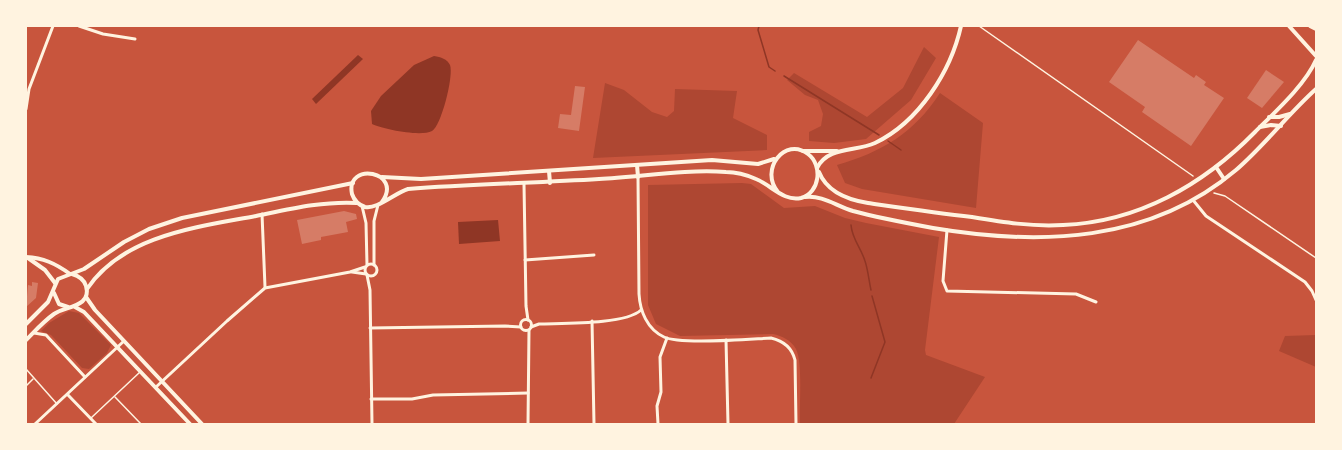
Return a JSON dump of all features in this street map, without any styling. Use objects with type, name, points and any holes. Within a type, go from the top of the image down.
[{"type":"main road","points":[[804,197],[815,185],[818,168],[824,157],[874,144],[891,133],[915,111],[930,93],[948,64],[961,26]]},
{"type":"main road","points":[[802,151],[810,156],[827,185],[841,195],[854,200],[1030,225],[1076,224],[1114,218],[1154,204],[1198,181],[1260,128],[1306,77],[1317,58],[1289,26]]},
{"type":"main road","points":[[1310,26],[1317,29]]},
{"type":"main road","points":[[26,340],[56,313],[83,301],[95,277],[106,267],[127,253],[160,238],[192,228],[327,202],[360,204],[370,207],[408,189],[550,183],[716,171],[733,172],[755,178],[791,198],[818,197],[862,213],[947,230],[1030,236],[1105,232],[1155,219],[1212,189],[1251,156],[1317,89]]},
{"type":"main road","points":[[1269,117],[1282,117],[1293,112]]},
{"type":"main road","points":[[1260,128],[1271,125],[1281,126]]},
{"type":"main road","points":[[360,204],[353,196],[353,183],[356,178],[371,172],[381,177],[421,179],[712,160],[758,164],[777,158],[790,150],[842,151]]},
{"type":"main road","points":[[777,158],[772,166],[771,175],[778,192]]},
{"type":"main road","points":[[637,165],[638,177]]},
{"type":"main road","points":[[1216,167],[1224,179]]},
{"type":"main road","points":[[549,171],[550,183]]},
{"type":"main road","points":[[380,203],[386,193],[381,177]]},
{"type":"main road","points":[[26,324],[48,302],[54,286],[63,276],[84,269],[148,229],[182,218],[353,183]]},
{"type":"main road","points":[[27,257],[50,261],[82,279],[87,289]]},
{"type":"main road","points":[[27,257],[45,270],[54,286],[54,296],[59,304],[84,312],[190,424]]},
{"type":"main road","points":[[86,297],[95,310],[202,424]]},
{"type":"street","points":[[26,110],[27,89],[53,26]]},
{"type":"street","points":[[79,26],[103,34],[135,39]]},
{"type":"street","points":[[638,177],[639,294],[641,310],[651,326],[667,338],[675,340],[771,338],[783,342],[795,360],[796,424]]},
{"type":"street","points":[[524,184],[528,424]]},
{"type":"street","points":[[1193,200],[1206,216],[1305,282],[1316,300]]},
{"type":"street","points":[[370,290],[377,270],[374,265],[374,221],[380,203]]},
{"type":"street","points":[[360,204],[366,223],[366,266],[370,290],[372,424]]},
{"type":"street","points":[[262,214],[265,288]]},
{"type":"street","points":[[947,230],[943,281],[948,291],[953,293],[1076,294],[1096,302]]},
{"type":"street","points":[[525,260],[594,255]]},
{"type":"street","points":[[156,387],[265,288],[350,272],[374,265]]},
{"type":"street","points":[[350,272],[374,275]]},
{"type":"street","points":[[522,321],[526,306]]},
{"type":"street","points":[[370,328],[527,326],[620,319],[634,315],[641,310]]},
{"type":"street","points":[[505,326],[522,321]]},
{"type":"street","points":[[522,321],[527,326]]},
{"type":"street","points":[[522,321],[527,326]]},
{"type":"street","points":[[592,321],[594,424]]},
{"type":"street","points":[[33,333],[46,335],[85,377]]},
{"type":"street","points":[[658,424],[657,406],[661,392],[660,357],[667,338]]},
{"type":"street","points":[[726,340],[728,424]]},
{"type":"street","points":[[35,424],[124,341]]},
{"type":"street","points":[[371,399],[528,393]]},
{"type":"street","points":[[69,394],[96,424]]},
{"type":"lane","points":[[26,369],[58,404]]},
{"type":"lane","points":[[91,418],[141,372]]},
{"type":"lane","points":[[26,386],[34,378]]},
{"type":"lane","points":[[115,396],[141,424]]},
{"type":"path","points":[[979,26],[1198,181]]},
{"type":"path","points":[[1212,189],[1216,194],[1225,196],[1317,258]]},
{"type":"shaded area","points":[[924,47],[936,58],[911,100],[866,139],[834,143],[809,141],[809,132],[821,126],[823,114],[818,100],[805,95],[787,80],[794,73],[867,117],[903,88]]},
{"type":"shaded area","points":[[358,55],[363,59],[316,104],[312,99]]},
{"type":"shaded area","points":[[434,56],[447,61],[451,71],[446,100],[436,127],[426,133],[411,133],[372,124],[371,111],[381,96],[414,65]]},
{"type":"shaded area","points":[[605,83],[624,90],[652,112],[667,117],[674,111],[675,89],[737,91],[733,118],[767,135],[767,150],[593,158]]},
{"type":"shaded area","points":[[940,93],[983,123],[976,208],[862,189],[845,183],[837,165],[868,154],[896,139],[919,119]]},
{"type":"shaded area","points":[[751,184],[784,208],[815,206],[845,218],[939,237],[926,355],[985,377],[954,424],[800,424],[798,356],[796,349],[789,341],[773,334],[680,336],[656,324],[648,305],[648,185]]},
{"type":"shaded area","points":[[498,220],[500,241],[459,244],[458,222]]},
{"type":"shaded area","points":[[69,311],[79,313],[111,345],[107,353],[89,369],[82,368],[51,335],[41,331],[49,323]]},
{"type":"shaded area","points":[[1316,335],[1316,367],[1279,351],[1285,336]]},
{"type":"building","points":[[1138,40],[1194,78],[1196,75],[1206,82],[1204,85],[1224,98],[1191,146],[1142,112],[1145,107],[1109,82]]},
{"type":"building","points":[[1266,70],[1284,82],[1262,108],[1247,98]]},
{"type":"building","points":[[575,86],[585,87],[579,131],[558,128],[560,114],[571,115]]},
{"type":"building","points":[[344,211],[356,214],[357,219],[346,222],[348,232],[321,237],[321,240],[302,244],[297,220]]},
{"type":"building","points":[[32,282],[38,283],[36,298],[26,307],[28,285],[32,286]]},
{"type":"waterway","points":[[759,26],[758,30],[769,67],[775,71]]},
{"type":"waterway","points":[[784,76],[879,135]]},
{"type":"waterway","points":[[888,141],[901,150]]},
{"type":"waterway","points":[[851,225],[865,261],[871,290]]},
{"type":"waterway","points":[[871,378],[885,342],[872,296]]}]
